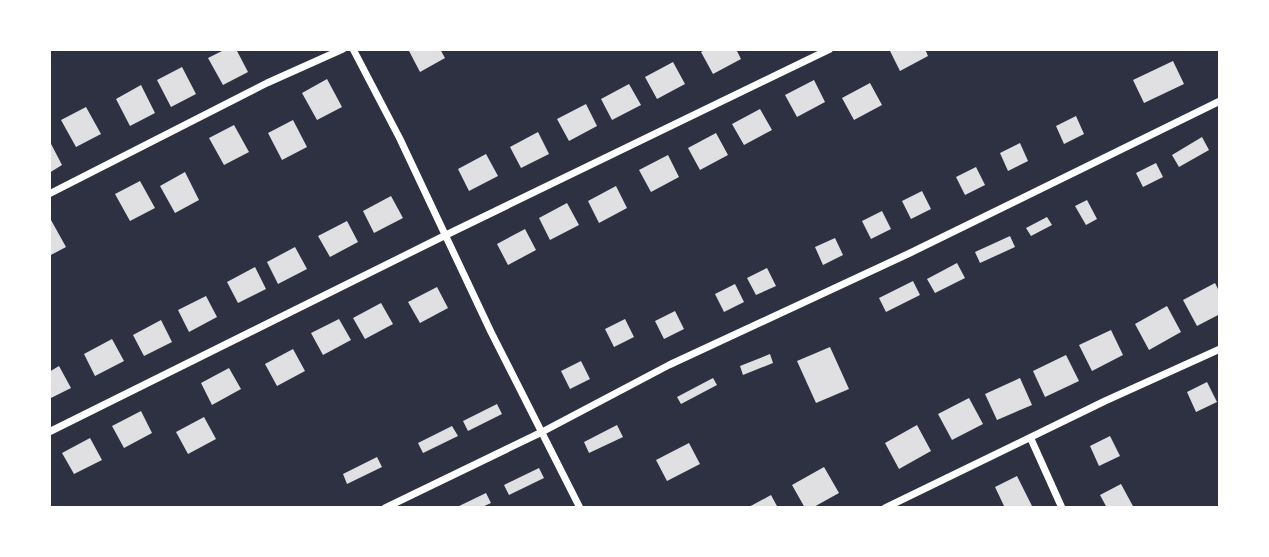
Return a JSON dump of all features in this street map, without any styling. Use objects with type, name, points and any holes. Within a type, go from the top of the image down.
[{"type":"street","points":[[49,194],[267,83],[343,49]]},
{"type":"street","points":[[353,49],[400,139],[491,332],[580,508]]},
{"type":"street","points":[[49,432],[446,234],[830,49]]},
{"type":"street","points":[[385,508],[542,432],[669,365],[911,253],[1220,101]]},
{"type":"street","points":[[885,508],[1105,401],[1220,349]]},
{"type":"street","points":[[1031,439],[1062,508]]},
{"type":"building","points":[[226,49],[236,49],[248,72],[223,85],[208,58]]},
{"type":"building","points":[[408,49],[440,49],[445,58],[420,72]]},
{"type":"building","points":[[707,49],[736,49],[741,59],[713,74],[701,52]]},
{"type":"building","points":[[889,49],[925,49],[928,56],[900,71]]},
{"type":"building","points":[[1173,61],[1184,84],[1144,103],[1133,80]]},
{"type":"building","points":[[673,62],[685,84],[657,99],[645,77]]},
{"type":"building","points":[[182,67],[196,94],[171,107],[157,80]]},
{"type":"building","points":[[327,79],[342,107],[317,120],[302,93]]},
{"type":"building","points":[[814,80],[825,102],[797,117],[785,95]]},
{"type":"building","points":[[870,83],[882,105],[854,120],[842,98]]},
{"type":"building","points":[[629,84],[641,105],[612,120],[601,99]]},
{"type":"building","points":[[141,85],[155,113],[130,126],[116,99]]},
{"type":"building","points":[[586,104],[597,126],[569,141],[557,119]]},
{"type":"building","points":[[86,107],[101,134],[76,147],[61,120]]},
{"type":"building","points":[[760,109],[772,130],[744,145],[732,124]]},
{"type":"building","points":[[1076,116],[1084,134],[1064,144],[1056,126]]},
{"type":"building","points":[[293,120],[307,147],[282,160],[268,133]]},
{"type":"building","points":[[234,125],[249,152],[224,165],[209,138]]},
{"type":"building","points":[[538,132],[549,154],[521,168],[510,147]]},
{"type":"building","points":[[716,133],[728,155],[700,170],[688,148]]},
{"type":"building","points":[[1202,137],[1209,150],[1179,167],[1172,155]]},
{"type":"building","points":[[49,140],[62,165],[49,173]]},
{"type":"building","points":[[1020,143],[1028,161],[1008,171],[1000,153]]},
{"type":"building","points":[[486,154],[498,176],[469,191],[458,169]]},
{"type":"building","points":[[668,155],[679,177],[651,192],[639,170]]},
{"type":"building","points":[[1156,163],[1163,177],[1143,187],[1136,173]]},
{"type":"building","points":[[976,167],[985,185],[965,195],[956,177]]},
{"type":"building","points":[[185,172],[199,200],[175,213],[160,186]]},
{"type":"building","points":[[140,181],[155,208],[130,221],[115,194]]},
{"type":"building","points":[[616,186],[627,208],[599,223],[588,201]]},
{"type":"building","points":[[922,191],[931,209],[911,219],[902,201]]},
{"type":"building","points":[[391,196],[403,218],[374,233],[363,211]]},
{"type":"building","points":[[1087,200],[1097,219],[1086,225],[1075,206]]},
{"type":"building","points":[[567,203],[579,225],[550,240],[539,218]]},
{"type":"building","points":[[882,211],[891,229],[871,239],[862,221]]},
{"type":"building","points":[[1047,217],[1052,225],[1031,236],[1026,228]]},
{"type":"building","points":[[51,220],[66,247],[49,256],[49,221]]},
{"type":"building","points":[[347,221],[358,242],[330,257],[318,236]]},
{"type":"building","points":[[525,229],[536,250],[508,265],[497,244]]},
{"type":"building","points":[[1010,236],[1015,247],[980,263],[975,252]]},
{"type":"building","points":[[835,238],[843,255],[823,265],[815,247]]},
{"type":"building","points":[[295,247],[307,269],[278,284],[267,262]]},
{"type":"building","points":[[957,263],[965,278],[935,293],[927,279]]},
{"type":"building","points":[[255,267],[266,289],[238,303],[227,282]]},
{"type":"building","points":[[767,268],[776,286],[756,295],[747,278]]},
{"type":"building","points":[[913,281],[920,295],[886,312],[879,298]]},
{"type":"building","points":[[1215,283],[1220,293],[1220,314],[1197,326],[1183,300]]},
{"type":"building","points":[[735,284],[744,302],[724,312],[715,294]]},
{"type":"building","points":[[437,287],[448,308],[420,323],[408,302]]},
{"type":"building","points":[[206,296],[217,317],[189,332],[178,310]]},
{"type":"building","points":[[381,303],[393,324],[365,339],[353,318]]},
{"type":"building","points":[[1167,306],[1181,332],[1149,350],[1135,324]]},
{"type":"building","points":[[675,311],[684,329],[664,339],[655,321]]},
{"type":"building","points":[[339,319],[351,340],[323,355],[311,333]]},
{"type":"building","points":[[625,319],[634,337],[614,347],[605,329]]},
{"type":"building","points":[[161,320],[172,342],[144,356],[133,335]]},
{"type":"building","points":[[1111,330],[1123,355],[1092,371],[1079,345]]},
{"type":"building","points":[[112,339],[124,361],[95,376],[84,354]]},
{"type":"building","points":[[830,347],[849,389],[816,403],[797,361]]},
{"type":"building","points":[[293,349],[305,371],[277,386],[265,364]]},
{"type":"building","points":[[770,354],[773,363],[743,375],[740,366]]},
{"type":"building","points":[[1066,355],[1079,381],[1045,397],[1033,371]]},
{"type":"building","points":[[581,361],[590,379],[570,389],[561,371]]},
{"type":"building","points":[[59,366],[71,388],[49,399],[49,372]]},
{"type":"building","points":[[229,368],[241,389],[212,405],[201,383]]},
{"type":"building","points":[[713,378],[717,385],[681,404],[677,397]]},
{"type":"building","points":[[1020,378],[1032,405],[997,420],[985,394]]},
{"type":"building","points":[[1207,382],[1217,402],[1196,412],[1187,392]]},
{"type":"building","points":[[969,398],[983,424],[952,440],[938,414]]},
{"type":"building","points":[[497,404],[502,414],[468,431],[463,421]]},
{"type":"building","points":[[141,411],[152,433],[124,448],[112,426]]},
{"type":"building","points":[[204,417],[216,439],[188,454],[176,432]]},
{"type":"building","points":[[617,425],[623,437],[589,453],[584,442]]},
{"type":"building","points":[[917,425],[931,451],[899,469],[885,443]]},
{"type":"building","points":[[452,426],[458,436],[423,453],[418,443]]},
{"type":"building","points":[[1110,436],[1120,456],[1099,466],[1090,446]]},
{"type":"building","points":[[90,438],[102,460],[74,474],[62,453]]},
{"type":"building","points":[[689,443],[700,464],[667,481],[656,460]]},
{"type":"building","points":[[377,457],[382,467],[347,484],[343,474]]},
{"type":"building","points":[[824,467],[839,493],[812,508],[805,508],[792,485]]},
{"type":"building","points":[[539,468],[544,478],[509,495],[504,485]]},
{"type":"building","points":[[1017,476],[1033,508],[1005,508],[995,487]]},
{"type":"building","points":[[1121,484],[1134,508],[1107,508],[1100,495]]},
{"type":"building","points":[[486,493],[491,503],[480,508],[455,508]]},
{"type":"building","points":[[771,495],[778,508],[747,508]]}]
